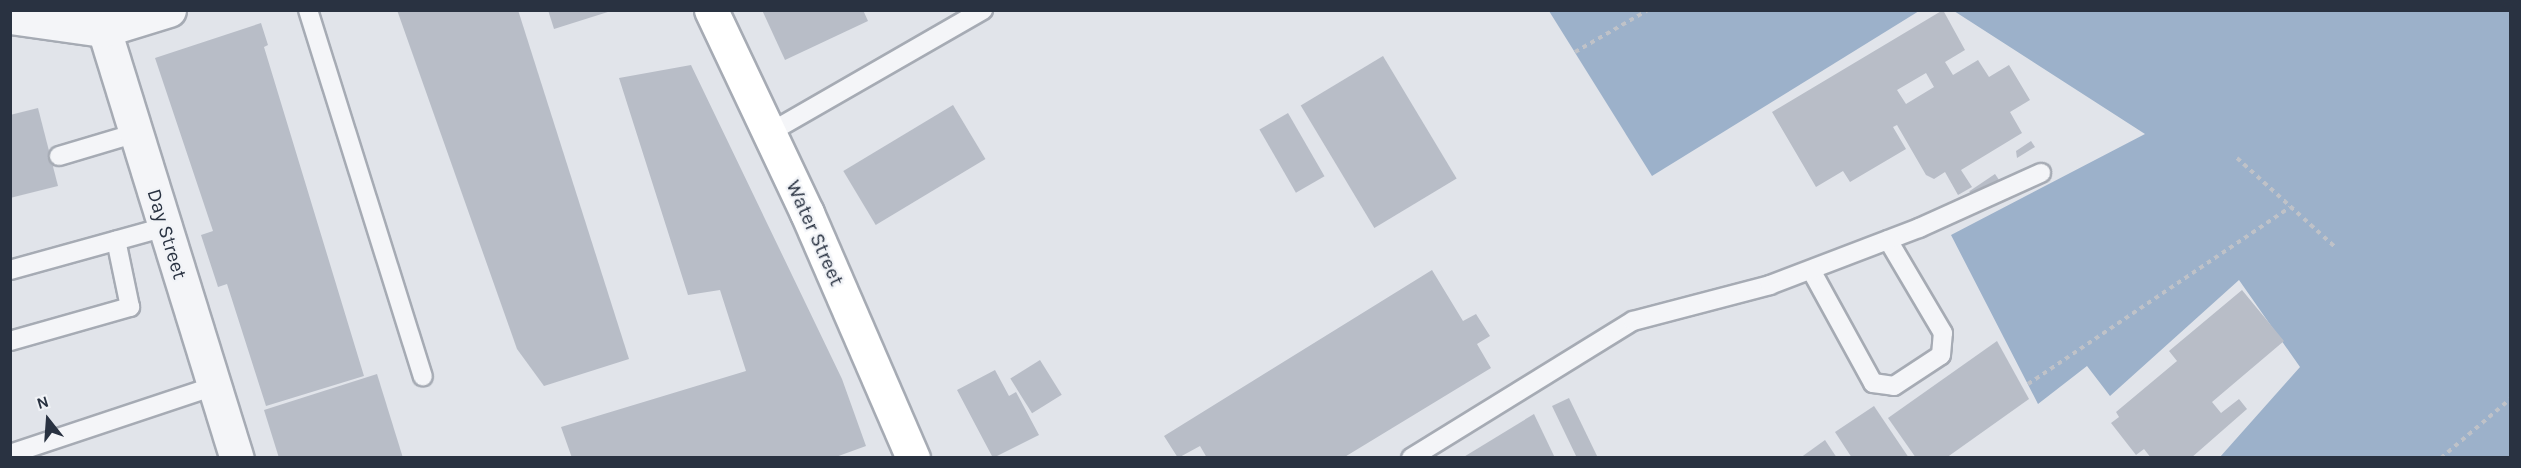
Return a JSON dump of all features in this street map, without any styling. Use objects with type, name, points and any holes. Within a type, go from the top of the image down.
[{"type":"main road","name":"Water Street","points":[[711,10],[769,133],[913,458]]},
{"type":"street","points":[[10,17],[101,20],[168,10]]},
{"type":"street","name":"Day Street","points":[[101,20],[237,458]]},
{"type":"lane","points":[[308,10],[423,376]]},
{"type":"lane","points":[[769,133],[983,10]]},
{"type":"lane","points":[[59,156],[136,133]]},
{"type":"lane","points":[[1411,458],[1633,321],[1811,270],[1888,240],[2041,173]]},
{"type":"lane","points":[[10,270],[165,227]]},
{"type":"lane","points":[[10,341],[130,307],[116,240]]},
{"type":"lane","points":[[1811,270],[1873,383],[1894,386],[1941,355],[1943,333],[1888,240]]},
{"type":"lane","points":[[10,454],[215,386]]},
{"type":"path","points":[[1575,52],[1648,10]]},
{"type":"path","points":[[2237,158],[2335,247]]},
{"type":"path","points":[[2028,384],[2290,207]]},
{"type":"path","points":[[2441,458],[2511,399]]},
{"type":"water","points":[[1549,11],[1919,11],[1652,176]]},
{"type":"water","points":[[1954,11],[2510,11],[2510,457],[2220,457],[2300,367],[2239,280],[2110,396],[2087,366],[2038,404],[1951,235],[2145,134]]},
{"type":"building","points":[[397,10],[518,10],[629,359],[544,386],[517,349]]},
{"type":"building","points":[[548,10],[611,10],[611,11],[554,29]]},
{"type":"building","points":[[762,10],[863,10],[868,21],[785,60]]},
{"type":"building","points":[[1943,10],[1965,50],[1945,62],[1953,75],[1978,60],[1989,77],[2009,65],[2030,100],[2010,112],[2022,133],[1961,170],[1972,187],[1958,195],[1945,172],[1934,179],[1926,175],[1897,125],[1893,127],[1906,149],[1850,182],[1843,171],[1816,187],[1772,112]],"holes":[[[1926,73],[1934,87],[1906,104],[1897,90]]]},
{"type":"building","points":[[261,23],[268,45],[264,47],[364,376],[266,406],[227,284],[218,287],[201,235],[213,231],[155,58]]},
{"type":"building","points":[[1383,56],[1457,179],[1374,228],[1301,105]]},
{"type":"building","points":[[691,65],[842,379],[866,446],[833,458],[572,458],[561,427],[746,371],[720,290],[688,295],[619,78]]},
{"type":"building","points":[[953,105],[985,159],[876,225],[843,171]]},
{"type":"building","points":[[38,108],[58,186],[10,198],[10,115]]},
{"type":"building","points":[[1288,113],[1324,176],[1296,193],[1259,130]]},
{"type":"building","points":[[2031,141],[2035,147],[2017,158],[2016,151]]},
{"type":"building","points":[[1995,174],[1999,180],[1973,197],[1969,191]]},
{"type":"building","points":[[1432,270],[1463,321],[1476,314],[1490,336],[1477,344],[1491,368],[1343,458],[1207,458],[1200,446],[1178,458],[1164,436]]},
{"type":"building","points":[[2242,290],[2284,341],[2212,402],[2221,413],[2239,399],[2247,409],[2191,458],[2151,458],[2144,449],[2136,455],[2111,423],[2119,417],[2116,412],[2177,361],[2169,351]]},
{"type":"building","points":[[1997,341],[2029,399],[1946,458],[1916,458],[1888,418]]},
{"type":"building","points":[[1040,360],[1062,395],[1032,413],[1010,379]]},
{"type":"building","points":[[995,370],[1009,396],[1016,392],[1039,435],[993,458],[957,390]]},
{"type":"building","points":[[377,374],[403,458],[279,458],[264,410]]},
{"type":"building","points":[[1569,398],[1598,458],[1577,458],[1552,406]]},
{"type":"building","points":[[1874,406],[1909,458],[1852,458],[1835,432]]},
{"type":"building","points":[[1534,414],[1555,458],[1462,458]]},
{"type":"building","points":[[1825,440],[1837,458],[1800,458]]}]
